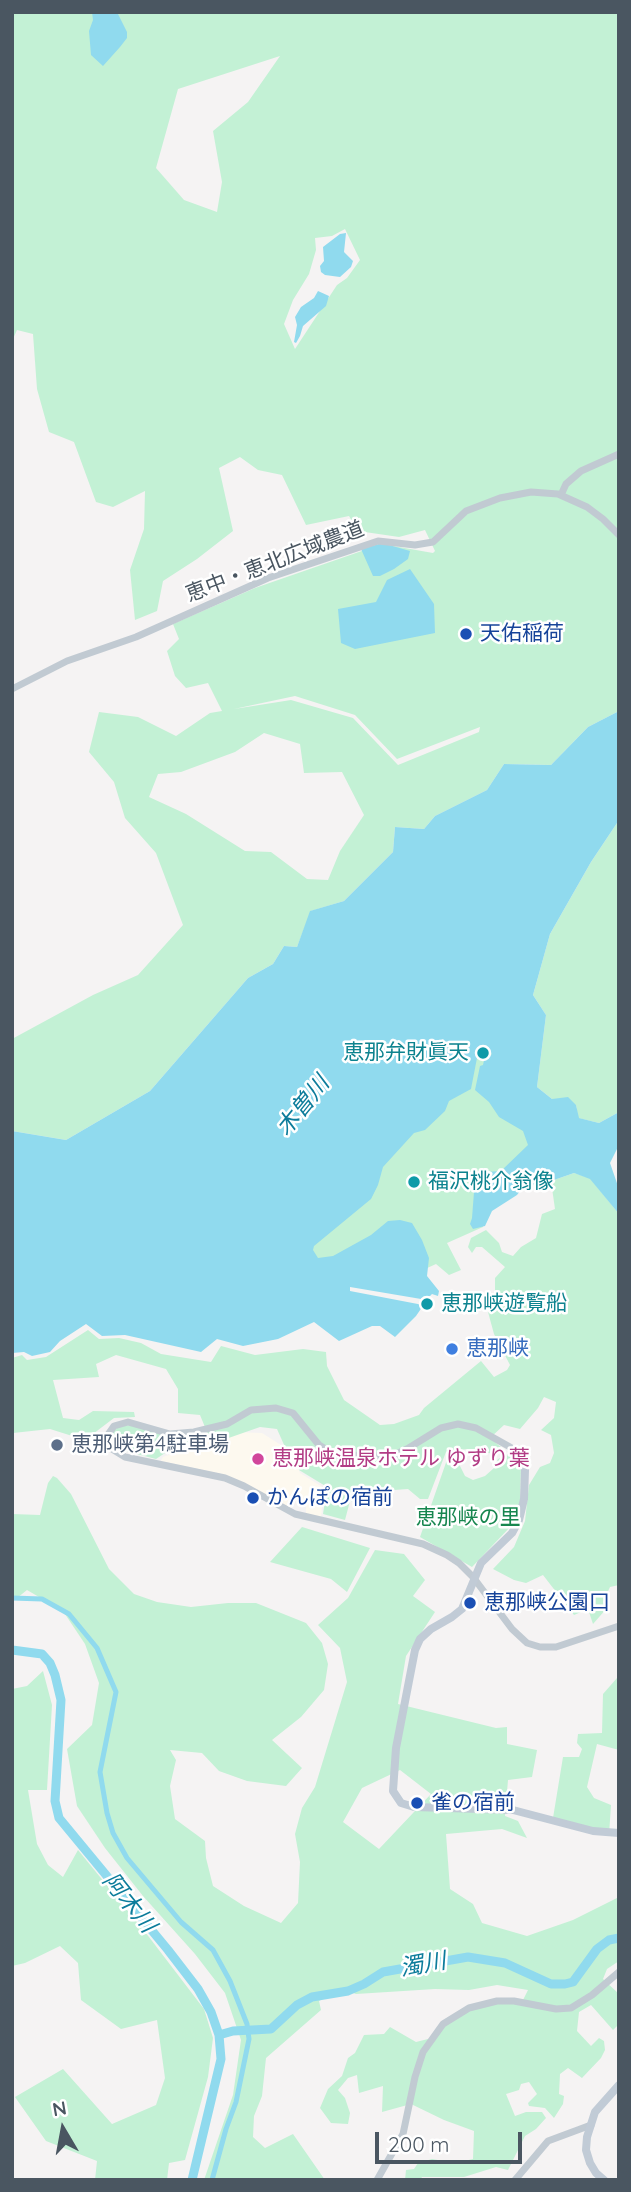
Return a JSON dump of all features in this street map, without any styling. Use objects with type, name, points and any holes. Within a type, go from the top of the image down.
[{"type":"main road","points":[[521,1456],[525,1470],[524,1499],[519,1520],[512,1533],[481,1563],[462,1609],[431,1629],[415,1650],[392,1783],[396,1798],[414,1807],[513,1810],[593,1831],[619,1833]]},
{"type":"main road","points":[[604,2180],[590,2163],[586,2150],[596,2112],[619,2085]]},
{"type":"street","points":[[561,495],[566,484],[581,471],[619,454]]},
{"type":"street","name":"恵中・恵北広域農道","points":[[12,689],[75,657],[136,637],[268,578],[378,541],[415,545],[428,543],[442,535],[466,511],[500,498],[531,492],[561,495],[587,507],[619,535]]},
{"type":"street","points":[[521,1456],[476,1428],[458,1424],[441,1428],[392,1456],[340,1456],[324,1449],[293,1413],[276,1408],[251,1410],[220,1427],[185,1434],[170,1434],[128,1422],[118,1424],[109,1431],[108,1443],[120,1455],[225,1478],[295,1514],[423,1544],[455,1559],[473,1577],[512,1629],[527,1643],[540,1647],[556,1647],[619,1626]]},
{"type":"street","points":[[377,2180],[403,2134],[423,2052],[443,2024],[469,2008],[497,2001],[514,2001],[556,2010],[571,2008],[582,2003],[619,1972]]},
{"type":"street","points":[[514,2180],[548,2141],[591,2124]]},
{"type":"shaded area","points":[[234,1432],[262,1433],[284,1447],[284,1454],[295,1460],[300,1473],[324,1488],[321,1517],[306,1514],[306,1504],[297,1498],[290,1509],[222,1474],[161,1461],[163,1457]]},
{"type":"green space","points":[[12,12],[619,12],[619,711],[588,727],[551,765],[504,764],[487,790],[435,816],[424,829],[395,827],[393,852],[344,901],[311,911],[297,947],[284,946],[273,964],[248,978],[150,1091],[66,1140],[12,1131],[12,1039],[93,995],[138,975],[183,925],[156,853],[125,818],[114,782],[89,752],[99,712],[138,717],[176,736],[210,713],[222,711],[208,683],[186,688],[175,676],[167,651],[179,639],[173,624],[255,588],[382,544],[433,553],[435,551],[425,530],[399,537],[358,531],[349,516],[306,525],[282,475],[258,470],[240,457],[219,468],[233,531],[163,581],[157,611],[135,620],[130,570],[144,529],[145,491],[113,507],[96,502],[74,442],[49,432],[37,389],[33,334],[17,330],[12,341]],"holes":[[[280,56],[248,102],[213,131],[222,182],[217,212],[184,200],[156,168],[178,89]],[[345,229],[360,260],[347,278],[337,285],[295,349],[284,324],[293,300],[309,274],[316,250],[315,238],[332,236]],[[295,696],[355,715],[397,759],[480,727],[479,732],[398,765],[353,718],[291,700],[234,709]],[[264,733],[300,744],[304,773],[342,772],[364,815],[340,851],[328,880],[307,879],[271,852],[245,851],[186,814],[149,797],[158,774],[181,772],[235,752]]]},
{"type":"green space","points":[[619,820],[619,1112],[599,1123],[578,1118],[576,1105],[552,1099],[537,1087],[546,1015],[533,995],[550,934],[591,862]]},
{"type":"green space","points":[[478,1036],[500,1050],[537,1148],[479,1195],[483,1227],[447,1243],[461,1270],[449,1275],[436,1264],[425,1269],[321,1267],[304,1247]]},
{"type":"green space","points":[[574,1173],[590,1178],[619,1214],[619,1585],[610,1587],[603,1602],[607,1608],[593,1624],[588,1609],[574,1615],[543,1575],[526,1583],[493,1569],[514,1547],[525,1521],[529,1485],[540,1467],[550,1463],[554,1453],[551,1435],[541,1430],[554,1418],[556,1402],[544,1397],[520,1429],[504,1425],[490,1438],[501,1447],[494,1454],[467,1449],[446,1452],[428,1499],[420,1499],[408,1489],[394,1490],[388,1505],[378,1507],[350,1501],[345,1520],[323,1514],[327,1487],[299,1470],[296,1460],[285,1453],[277,1429],[260,1427],[220,1441],[207,1440],[165,1453],[156,1459],[125,1451],[112,1441],[111,1433],[119,1426],[134,1425],[184,1436],[207,1432],[200,1415],[178,1413],[178,1389],[166,1369],[116,1355],[96,1364],[99,1377],[53,1380],[63,1418],[79,1420],[93,1411],[134,1412],[135,1417],[114,1418],[85,1440],[50,1429],[13,1433],[12,1358],[22,1355],[27,1360],[46,1357],[88,1330],[99,1339],[119,1338],[141,1343],[161,1354],[211,1362],[221,1346],[255,1355],[303,1349],[326,1352],[327,1366],[344,1400],[380,1425],[394,1424],[419,1415],[481,1361],[494,1377],[507,1370],[510,1365],[494,1334],[488,1312],[495,1301],[495,1278],[505,1267],[482,1247],[476,1247],[472,1253],[468,1247],[471,1238],[486,1230],[499,1243],[502,1252],[513,1256],[521,1247],[536,1238],[542,1214],[555,1209],[551,1181]]},
{"type":"green space","name":"恵那峡の里","points":[[512,1452],[521,1467],[520,1502],[513,1524],[472,1567],[420,1537],[449,1454],[454,1454],[465,1476],[473,1480],[485,1476],[494,1468],[498,1459]]},
{"type":"green space","points":[[53,1476],[71,1494],[109,1569],[134,1594],[157,1602],[191,1607],[256,1603],[306,1623],[322,1643],[328,1664],[324,1690],[301,1717],[272,1740],[302,1768],[286,1786],[247,1781],[219,1771],[202,1753],[170,1750],[176,1760],[170,1786],[175,1819],[205,1841],[213,1886],[244,1906],[281,1923],[298,1903],[300,1862],[295,1834],[302,1808],[315,1787],[347,1682],[340,1648],[318,1625],[348,1598],[375,1550],[404,1554],[425,1580],[413,1596],[435,1612],[406,1656],[398,1704],[496,1728],[507,1727],[507,1744],[537,1750],[532,1777],[508,1780],[505,1816],[518,1821],[527,1838],[502,1829],[446,1834],[450,1889],[473,1904],[482,1923],[527,1936],[573,1920],[619,1897],[619,1961],[607,1969],[603,1979],[619,1994],[619,2024],[613,2030],[591,2005],[579,2012],[577,2031],[591,2046],[599,2038],[604,2041],[605,2050],[582,2078],[568,2068],[560,2074],[559,2094],[564,2096],[563,2104],[554,2118],[545,2108],[529,2106],[528,2103],[537,2094],[529,2082],[521,2084],[519,2090],[506,2094],[515,2116],[526,2112],[542,2112],[546,2118],[525,2136],[508,2170],[496,2167],[464,2177],[422,2177],[420,2180],[405,2180],[406,2170],[414,2169],[418,2163],[432,2159],[455,2163],[473,2159],[474,2131],[411,2104],[382,2112],[383,2086],[359,2093],[357,2075],[348,2078],[338,2090],[345,2098],[350,2113],[348,2124],[331,2123],[320,2108],[328,2089],[342,2076],[348,2058],[355,2053],[364,2035],[384,2034],[390,2027],[416,2042],[436,2037],[446,2024],[464,2012],[497,2003],[521,2004],[528,1990],[497,1985],[469,1990],[435,1989],[356,1994],[342,1989],[319,2001],[321,2010],[266,2058],[262,2096],[254,2116],[253,2137],[265,2148],[293,2134],[325,2180],[204,2180],[233,2095],[241,2040],[225,1993],[105,1848],[77,1806],[67,1749],[92,1725],[99,1683],[85,1644],[63,1611],[27,1590],[12,1602],[12,1514],[40,1515],[48,1483]],"holes":[[[400,1770],[431,1794],[379,1849],[343,1822],[362,1788]]]},
{"type":"green space","points":[[302,1527],[370,1548],[347,1592],[331,1579],[270,1562]]},
{"type":"green space","points":[[619,1658],[619,1750],[597,1744],[587,1787],[594,1798],[611,1805],[609,1835],[553,1818],[563,1757],[579,1757],[582,1749],[577,1743],[578,1734],[602,1733],[603,1694],[617,1678]]},
{"type":"green space","points":[[43,1671],[52,1705],[47,1790],[28,1790],[37,1844],[48,1865],[63,1877],[78,1850],[204,2009],[213,2038],[208,2077],[185,2160],[169,2163],[167,2180],[95,2180],[97,2161],[46,2141],[15,2097],[63,2069],[112,2124],[156,2105],[165,2078],[157,2020],[121,2029],[81,2000],[78,1963],[60,1946],[25,1963],[12,1966],[12,1689],[27,1686]]},
{"type":"water","points":[[92,12],[117,12],[127,32],[127,38],[103,66],[91,55],[89,31],[93,20]]},
{"type":"water","points":[[346,233],[344,252],[353,261],[351,267],[340,277],[325,275],[320,266],[324,261],[323,247],[340,234]]},
{"type":"water","points":[[318,291],[329,296],[326,306],[303,326],[296,343],[295,317],[301,307],[314,298]]},
{"type":"water","points":[[382,543],[410,551],[408,559],[380,576],[373,576],[361,549]]},
{"type":"water","points":[[410,569],[434,604],[435,633],[355,649],[341,643],[338,609],[376,602],[387,580]]},
{"type":"water","name":"木曽川","points":[[619,711],[619,820],[591,862],[550,934],[533,995],[546,1015],[537,1087],[552,1099],[568,1097],[576,1105],[579,1118],[599,1123],[619,1112],[619,1145],[610,1163],[619,1189],[619,1214],[590,1179],[574,1173],[523,1187],[517,1195],[492,1211],[485,1226],[473,1229],[470,1224],[478,1181],[486,1172],[501,1171],[528,1145],[523,1131],[499,1117],[489,1102],[475,1090],[480,1066],[492,1054],[483,1047],[477,1058],[471,1089],[449,1101],[445,1111],[425,1130],[414,1133],[383,1167],[371,1199],[314,1246],[313,1250],[318,1258],[333,1256],[371,1235],[388,1221],[412,1223],[429,1258],[427,1276],[439,1291],[438,1296],[432,1294],[429,1297],[416,1316],[395,1337],[380,1326],[372,1326],[339,1341],[314,1322],[278,1339],[243,1346],[217,1339],[201,1352],[125,1335],[102,1336],[86,1324],[60,1341],[50,1352],[32,1356],[24,1352],[12,1353],[12,1131],[66,1140],[150,1091],[248,978],[273,964],[284,946],[297,947],[310,911],[344,901],[393,852],[395,827],[424,829],[435,816],[487,790],[504,764],[551,765],[588,727]]},
{"type":"pier","points":[[350,1287],[427,1300],[423,1305],[350,1291]]},
{"type":"waterway","points":[[12,1598],[42,1599],[69,1614],[97,1648],[116,1692],[100,1772],[113,1833],[127,1858],[181,1922],[213,1950],[230,1981],[247,2024],[249,2039],[236,2102],[212,2180]]},
{"type":"waterway","name":"阿木川","points":[[12,1650],[42,1654],[55,1675],[61,1700],[55,1801],[59,1818],[198,1989],[211,2012],[219,2035],[221,2059],[192,2180]]},
{"type":"waterway","name":"濁川","points":[[219,2035],[233,2031],[271,2029],[297,2005],[312,1997],[348,1991],[383,1972],[468,1957],[505,1963],[551,1984],[565,1984],[573,1982],[597,1949],[609,1940],[619,1938]]},
{"type":"place","name":"天佑稲荷","points":[[466,634]]},
{"type":"place","name":"恵那弁財眞天","points":[[483,1053]]},
{"type":"place","name":"福沢桃介翁像","points":[[414,1182]]},
{"type":"place","name":"恵那峡遊覧船","points":[[427,1304]]},
{"type":"place","name":"恵那峡","points":[[452,1349]]},
{"type":"place","name":"恵那峡第4駐車場","points":[[57,1445]]},
{"type":"place","name":"恵那峡温泉ホテル ゆずり葉","points":[[258,1459]]},
{"type":"place","name":"かんぽの宿前","points":[[253,1498]]},
{"type":"place","name":"恵那峡公園口","points":[[470,1603]]},
{"type":"place","name":"雀の宿前","points":[[417,1803]]}]
